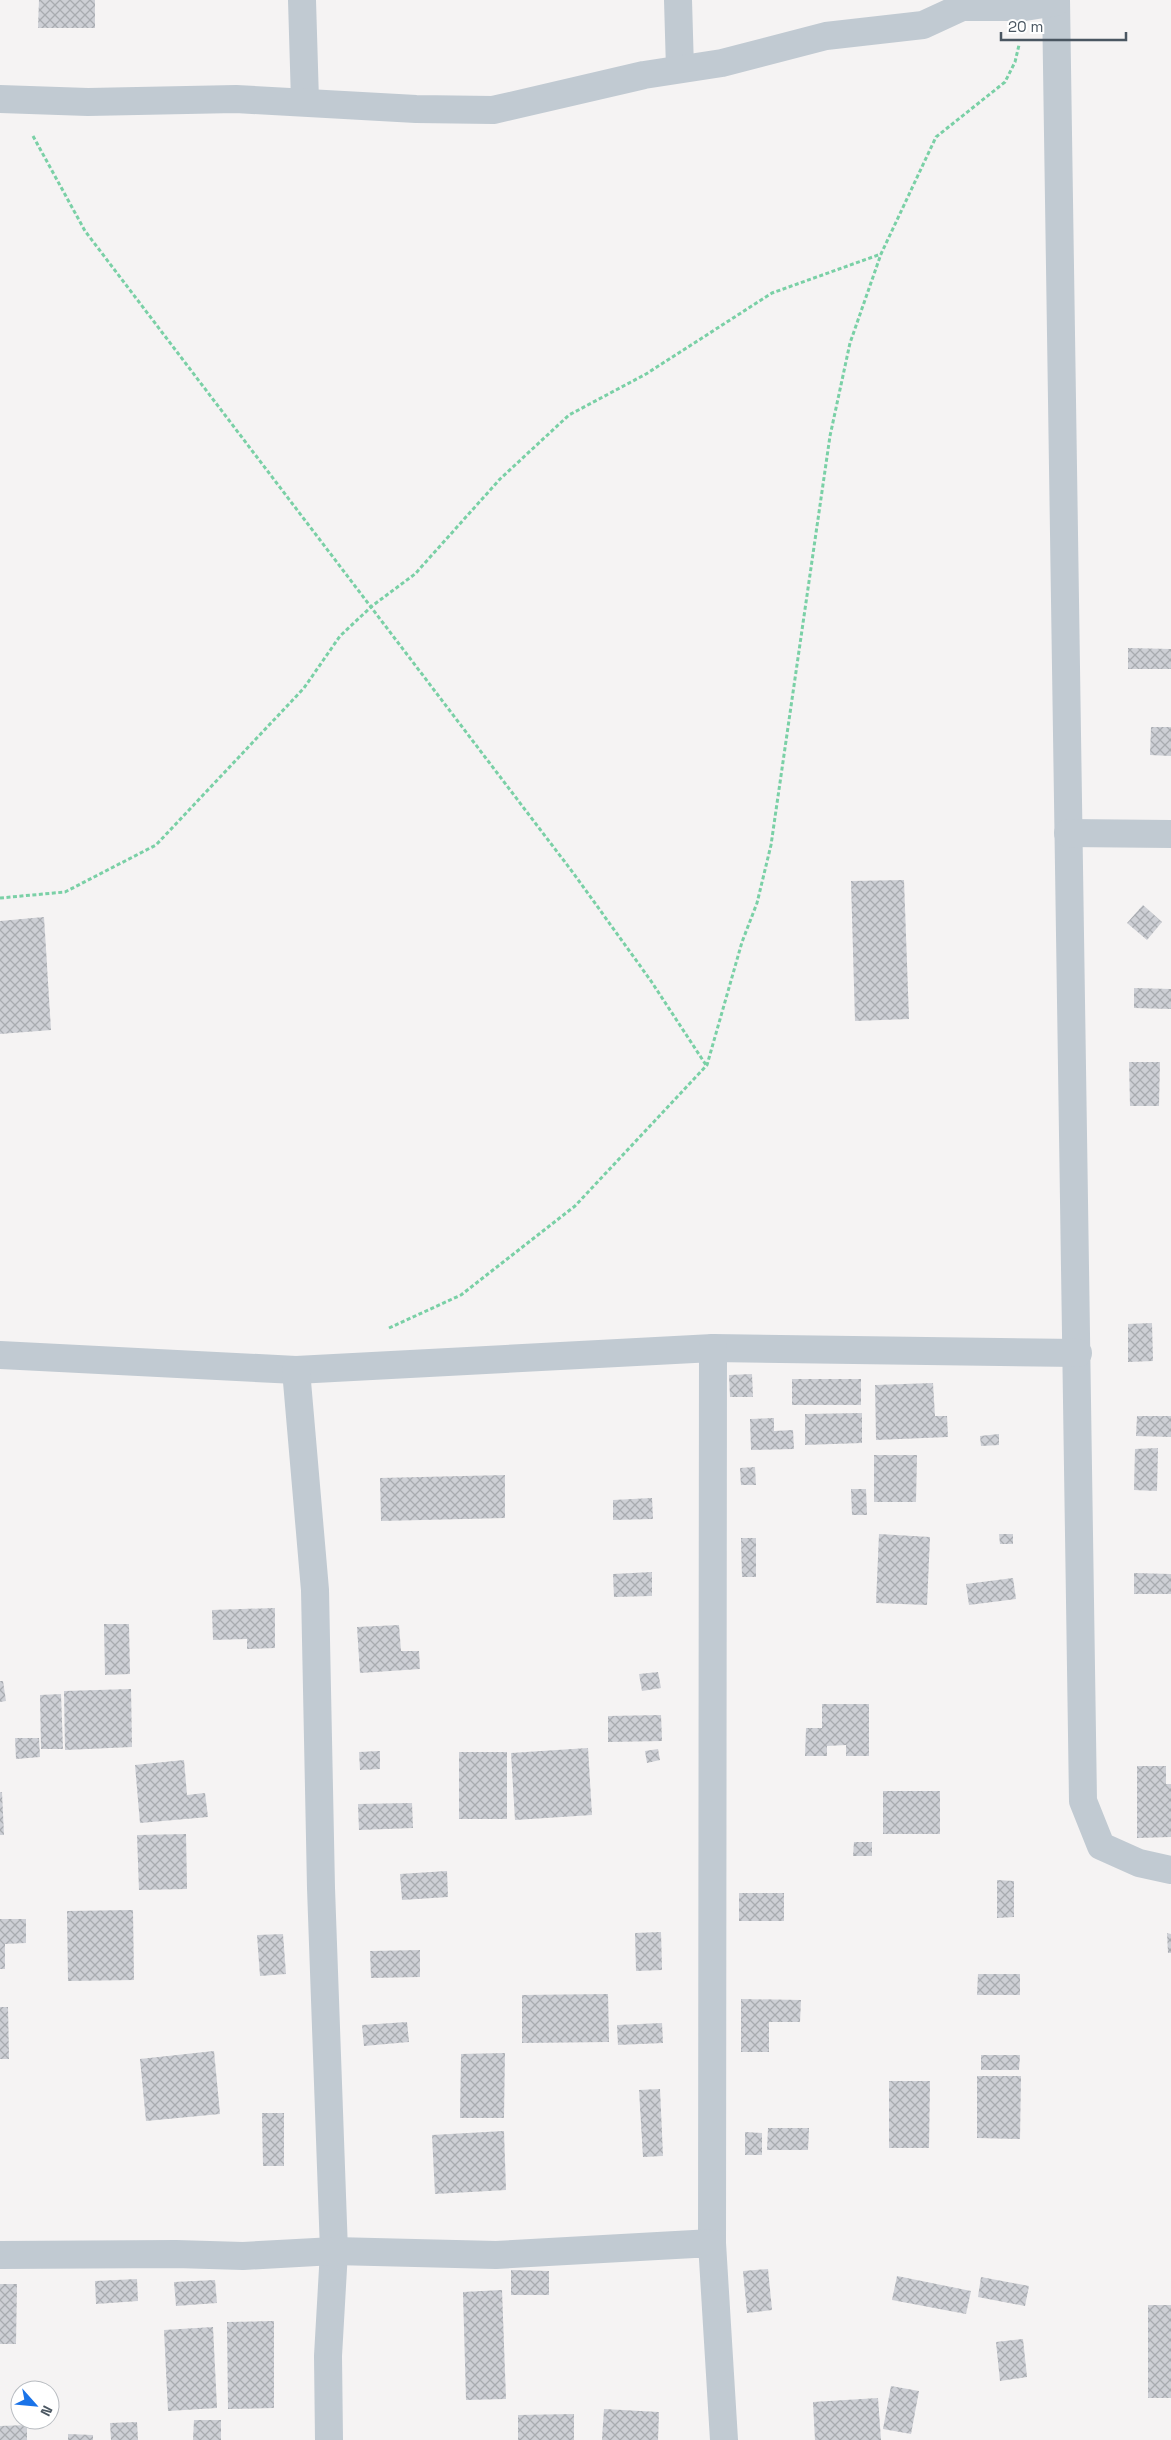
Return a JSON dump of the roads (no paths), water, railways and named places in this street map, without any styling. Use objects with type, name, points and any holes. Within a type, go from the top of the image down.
[{"type":"street","points":[[302,0],[305,101]]},
{"type":"street","points":[[678,0],[680,69]]},
{"type":"street","points":[[7,100],[88,102],[183,99],[305,101],[416,109],[493,110],[680,69],[722,63],[826,36],[923,25],[962,7],[1025,7],[1056,1],[1068,833],[1078,1353],[1083,1801],[1101,1846],[1139,1862],[1171,1870]]},
{"type":"street","points":[[1068,833],[1171,834]]},
{"type":"street","points":[[0,1355],[296,1370],[713,1348],[1078,1353]]},
{"type":"street","points":[[713,1348],[712,2243],[724,2440]]},
{"type":"street","points":[[296,1370],[316,1590],[321,1888],[334,2251],[328,2356],[329,2440]]},
{"type":"street","points":[[0,2255],[176,2254],[244,2256],[334,2251],[496,2255],[712,2243]]}]
